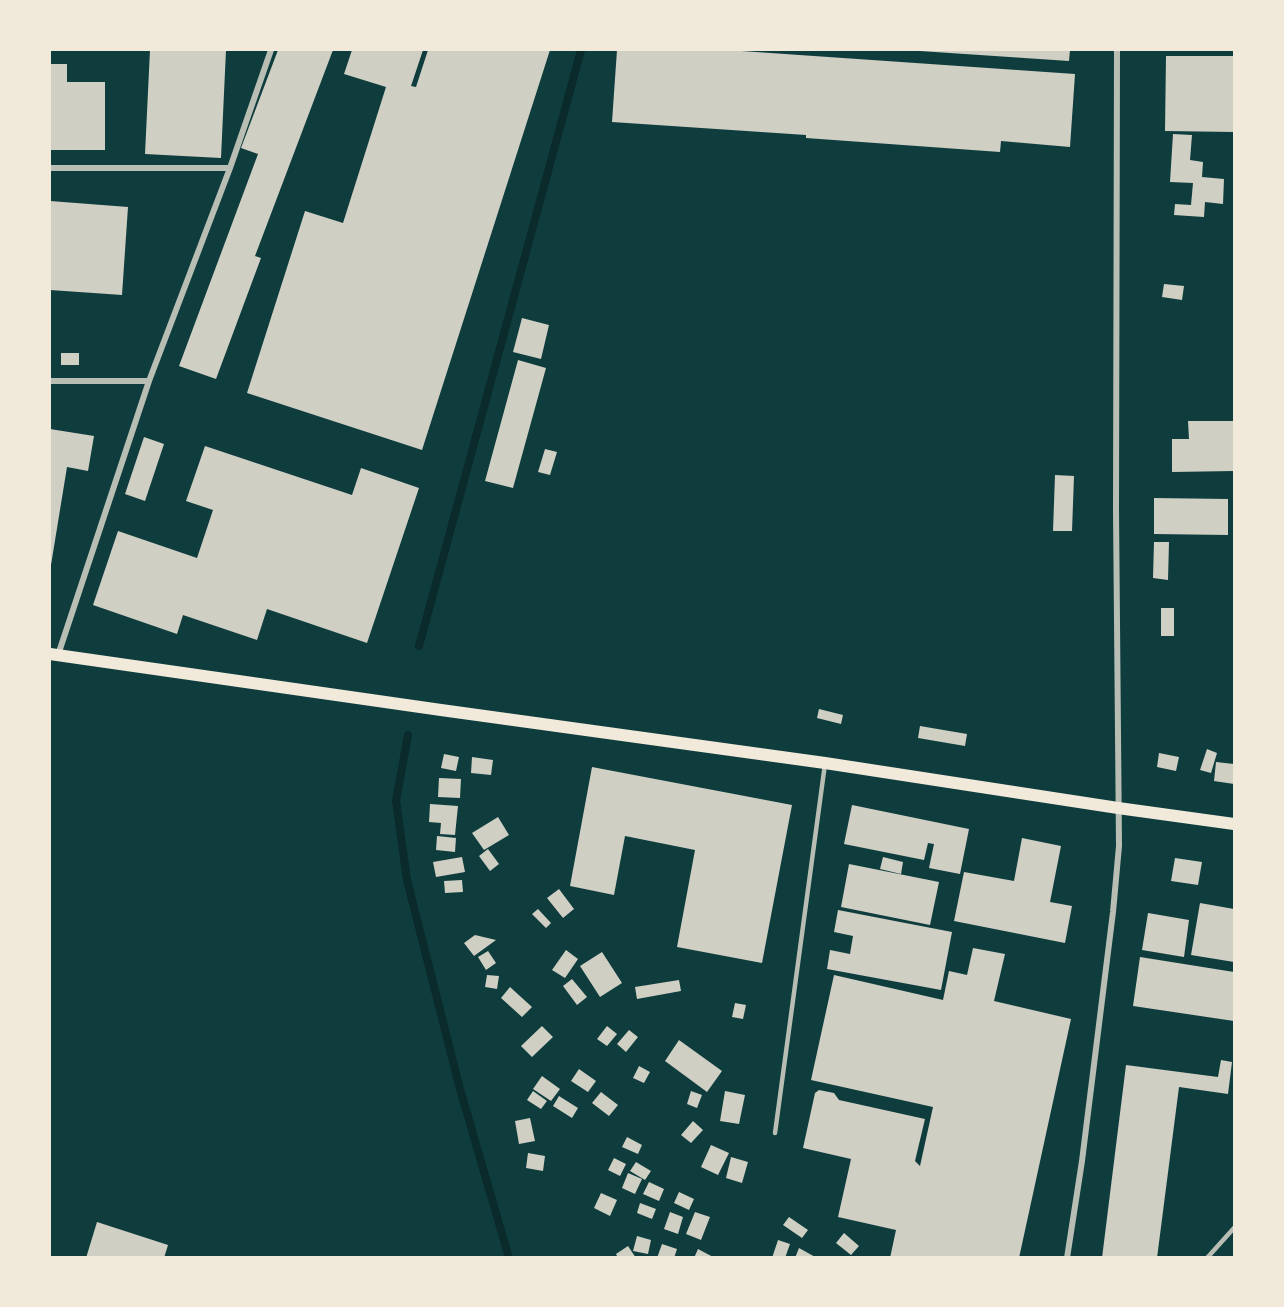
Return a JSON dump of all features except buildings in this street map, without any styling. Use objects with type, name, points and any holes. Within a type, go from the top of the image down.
[{"type":"main road","points":[[54,655],[825,763],[1234,824]]},
{"type":"street","points":[[54,655],[149,381],[230,168],[271,50]]},
{"type":"street","points":[[1067,1257],[1082,1161],[1119,846],[1116,522],[1118,50]]},
{"type":"street","points":[[50,168],[230,168]]},
{"type":"street","points":[[50,381],[149,381]]},
{"type":"lane","points":[[775,1133],[825,763]]},
{"type":"lane","points":[[1208,1257],[1234,1228]]},
{"type":"waterway","points":[[419,646],[581,50]]},
{"type":"waterway","points":[[408,735],[396,801],[407,880],[460,1089],[509,1258]]}]
